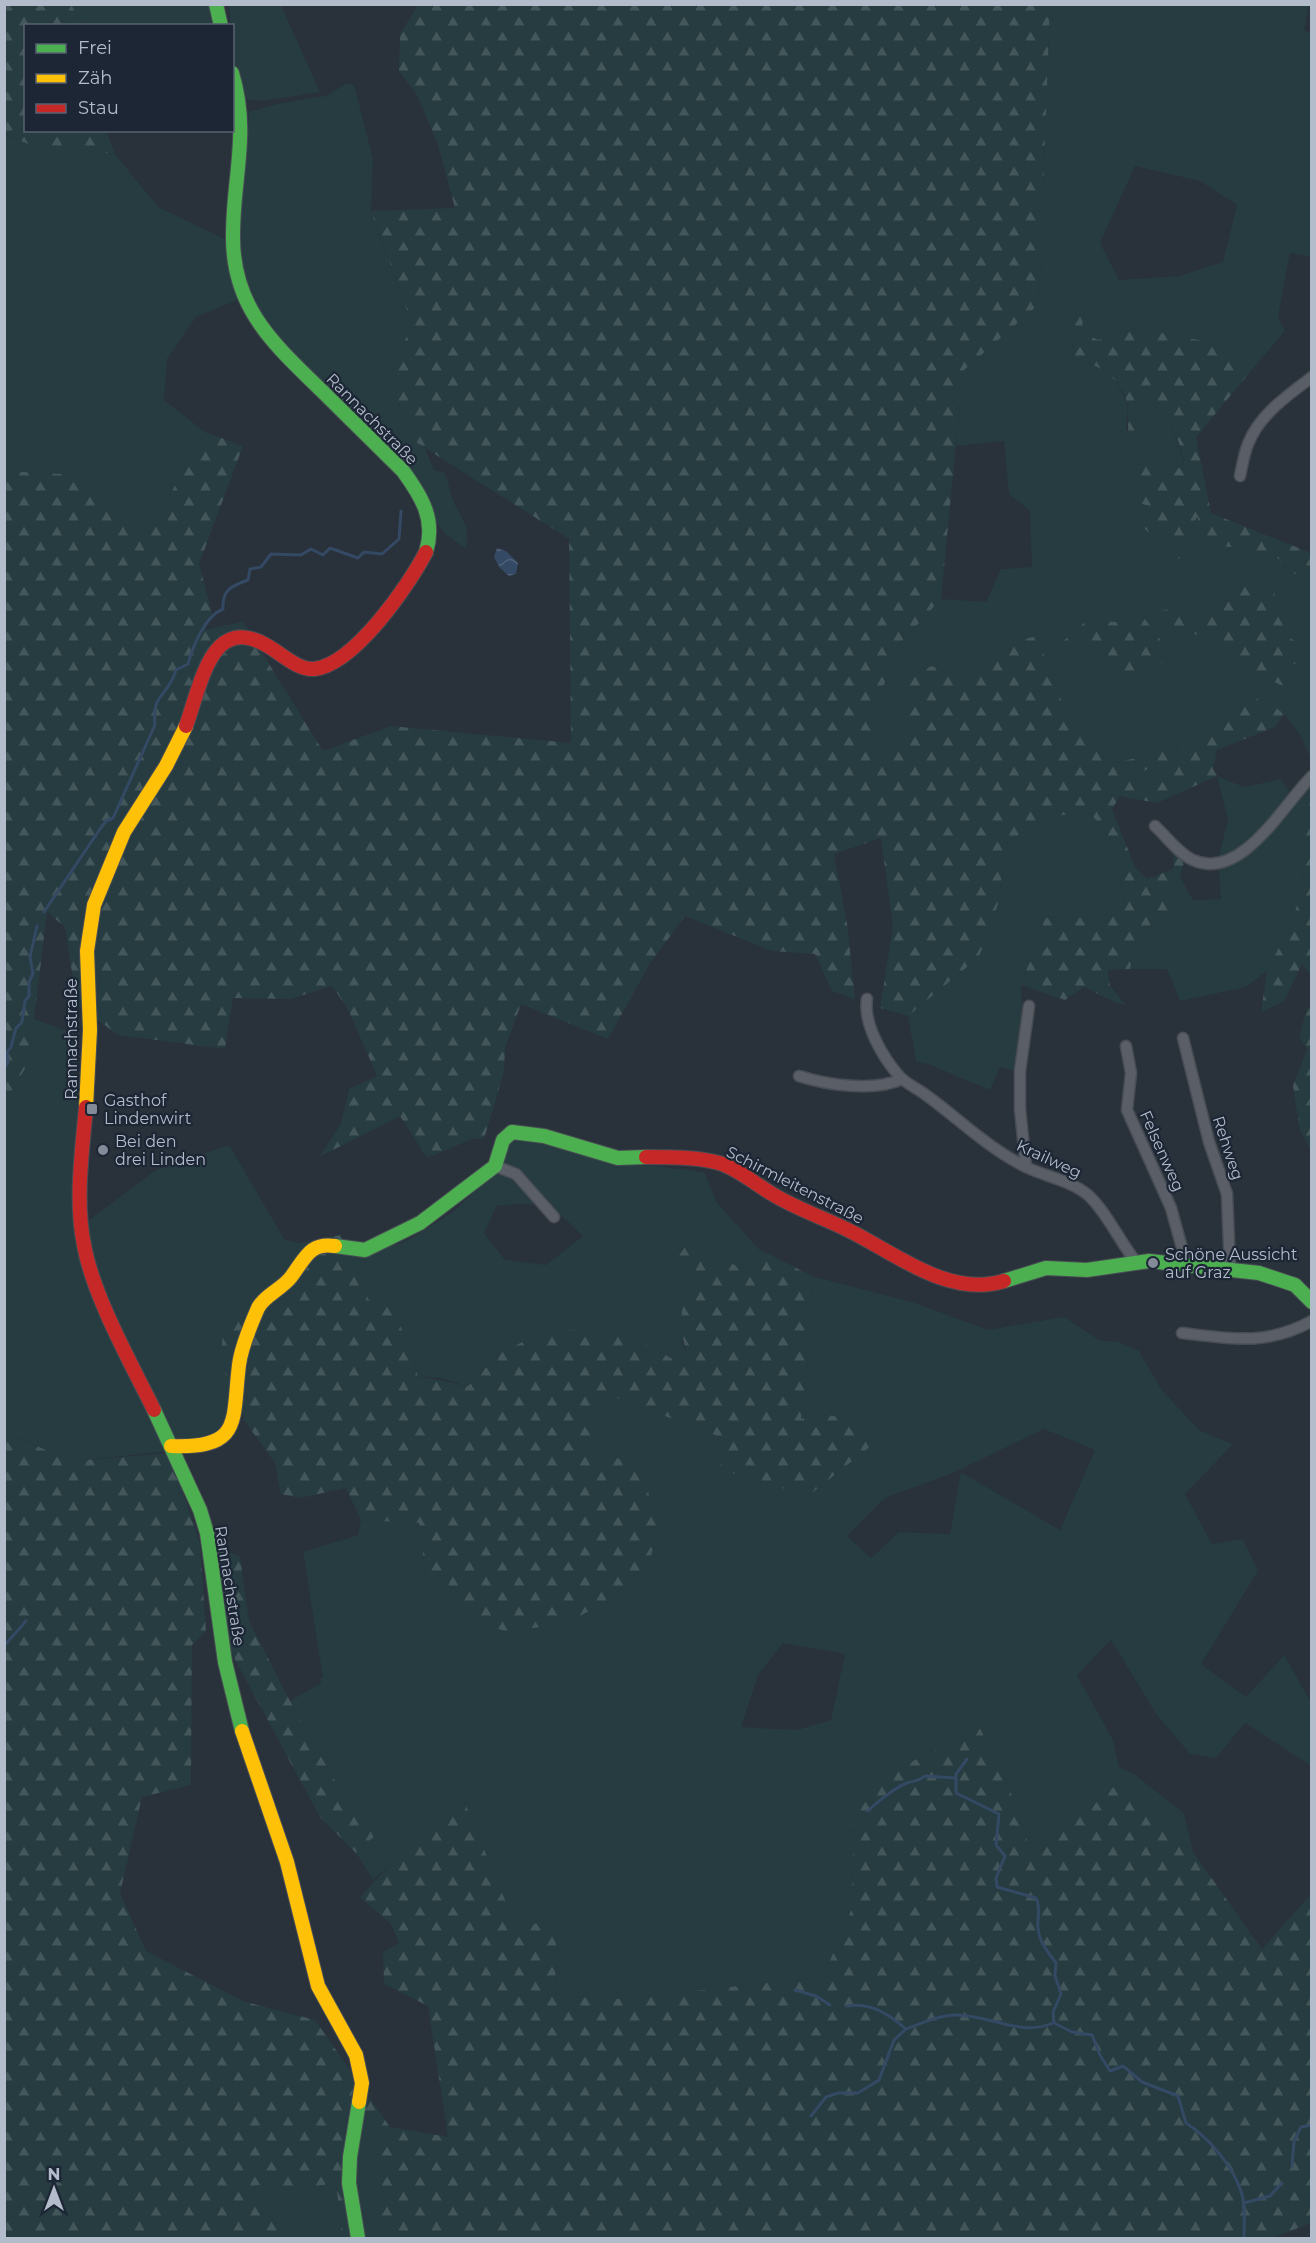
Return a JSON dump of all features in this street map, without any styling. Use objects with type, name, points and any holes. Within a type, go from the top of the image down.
[{"type":"street","points":[[216,4],[221,24]]},
{"type":"street","name":"Rannachstraße","points":[[234,83],[242,125],[231,235],[240,287],[255,320],[268,338],[403,471],[419,494],[430,518],[432,537],[422,564],[399,595],[342,658],[326,667],[312,669],[298,665],[256,638],[245,635],[222,643],[212,660],[179,744],[125,831],[107,869],[93,907],[88,935],[90,1030],[82,1236],[100,1295],[191,1487],[207,1533],[225,1662],[254,1776],[287,1862],[318,1986],[356,2055],[362,2083],[350,2157],[350,2183],[358,2238]]},
{"type":"street","points":[[1240,476],[1248,442],[1268,414],[1280,401],[1311,377]]},
{"type":"street","points":[[1155,826],[1190,859],[1204,864],[1223,863],[1257,839],[1311,776]]},
{"type":"street","name":"Krailweg","points":[[867,999],[867,1014],[879,1047],[902,1079],[999,1152],[1026,1167],[1073,1185],[1088,1195],[1101,1209],[1119,1242],[1136,1262]]},
{"type":"street","points":[[1026,1167],[1020,1109],[1020,1071],[1029,1006]]},
{"type":"street","name":"Rehweg","points":[[1183,1038],[1209,1142],[1227,1194],[1230,1270]]},
{"type":"street","name":"Felsenweg","points":[[1126,1047],[1131,1073],[1127,1110],[1170,1208],[1187,1266]]},
{"type":"street","points":[[799,1076],[832,1083],[861,1084],[892,1083],[902,1079]]},
{"type":"street","name":"Schirmleitenstraße","points":[[495,1166],[503,1140],[512,1132],[544,1136],[618,1158],[663,1157],[719,1163],[736,1170],[775,1196],[850,1231],[899,1260],[934,1275],[960,1282],[993,1284],[1046,1268],[1087,1270],[1136,1262],[1259,1273],[1295,1285],[1311,1302]]},
{"type":"street","points":[[171,1446],[197,1447],[212,1443],[222,1437],[230,1427],[236,1414],[239,1362],[259,1306],[290,1279],[310,1249],[324,1244],[365,1250],[374,1247],[434,1214],[495,1166],[516,1174],[554,1217]]},
{"type":"street","points":[[1182,1333],[1248,1341],[1293,1331],[1311,1321]]},
{"type":"green space","points":[[5,4],[55,5],[58,11],[72,6],[81,24],[24,24],[24,132],[106,132],[115,154],[30,145],[5,134]]},
{"type":"green space","points":[[55,5],[213,5],[218,24],[81,24],[72,6],[58,11]]},
{"type":"green space","points":[[229,5],[281,5],[320,92],[264,101],[245,99],[234,60],[234,24],[230,24]]},
{"type":"green space","points":[[418,5],[1050,5],[1039,304],[963,371],[941,599],[898,646],[875,710],[873,749],[902,751],[907,680],[931,666],[965,677],[987,672],[987,649],[1037,636],[1070,724],[1116,763],[1200,741],[1204,726],[1231,714],[1244,691],[1258,693],[1258,710],[1275,707],[1284,714],[1275,727],[1217,750],[1213,769],[1217,776],[1157,803],[1120,796],[1112,809],[1135,867],[1147,879],[1173,869],[1174,854],[1185,859],[1180,877],[1164,895],[1180,907],[1180,915],[1150,910],[1150,939],[1135,946],[1130,969],[1108,970],[1110,986],[1126,1005],[1109,1000],[1084,987],[1065,1000],[1021,985],[1045,918],[1103,917],[1125,906],[1114,846],[1090,812],[1048,817],[1006,843],[998,904],[979,957],[908,1016],[880,1008],[893,927],[881,838],[834,854],[847,923],[855,999],[832,991],[815,954],[772,951],[685,916],[649,965],[608,1039],[521,1004],[505,1048],[504,1072],[484,1139],[472,1139],[427,1158],[400,1116],[319,1157],[341,1124],[349,1089],[377,1076],[348,1009],[332,986],[291,999],[233,998],[225,1049],[118,1035],[77,1005],[65,927],[47,912],[29,1062],[5,1103],[5,471],[63,474],[145,539],[205,432],[243,446],[199,564],[212,613],[205,630],[243,622],[323,751],[391,726],[571,743],[569,539],[411,439],[390,377],[412,323],[371,211],[455,208],[438,145],[418,97],[399,71],[400,34]],"holes":[[[1158,764],[1169,768],[1174,779],[1143,787],[1131,777]]]},
{"type":"green space","points":[[1050,5],[1309,5],[1304,30],[1312,34],[1311,257],[1290,253],[1278,316],[1285,331],[1251,371],[1209,342],[1136,328],[1098,340],[1057,321],[1072,343],[1074,359],[1099,368],[1119,386],[1127,405],[1126,430],[1138,430],[1136,402],[1158,409],[1171,426],[1185,470],[1157,461],[1130,466],[1148,506],[1186,556],[1187,538],[1197,516],[1210,546],[1233,547],[1279,559],[1289,573],[1311,576],[1311,759],[1300,735],[1284,714],[1231,714],[1204,726],[1200,741],[1116,763],[1070,724],[1037,636],[988,672],[965,677],[931,666],[908,680],[902,752],[873,749],[875,710],[898,646],[941,599],[986,602],[1001,569],[1032,567],[1030,511],[1009,494],[1004,441],[956,446],[963,371],[1039,303]],"holes":[[[1135,166],[1200,181],[1237,205],[1223,262],[1179,276],[1119,280],[1100,243]],[[1203,594],[1213,601],[1235,600],[1283,622],[1285,636],[1280,685],[1239,663],[1210,640],[1166,623],[1180,606],[1195,612],[1210,612]],[[1144,618],[1118,662],[1092,646],[1079,644],[1087,621],[1130,623]]]},
{"type":"green space","points":[[346,84],[352,84],[355,88],[373,159],[371,212],[412,323],[390,377],[411,439],[425,448],[434,470],[445,473],[454,503],[466,526],[468,537],[465,548],[440,528],[428,499],[272,338],[247,293],[236,245],[249,112],[277,104],[326,96]]},
{"type":"green space","points":[[4,134],[27,144],[115,154],[158,207],[227,240],[237,300],[196,317],[167,359],[164,400],[205,432],[145,540],[63,474],[5,471]]},
{"type":"green space","points":[[1069,311],[1082,313],[1083,332],[1098,340],[1136,328],[1209,342],[1251,371],[1196,437],[1211,513],[1311,553],[1311,576],[1289,573],[1279,559],[1233,547],[1210,546],[1197,517],[1187,538],[1186,556],[1169,562],[1170,534],[1151,534],[1137,523],[1148,506],[1138,502],[1130,466],[1157,461],[1185,470],[1177,436],[1166,416],[1158,409],[1136,402],[1138,430],[1130,441],[1127,403],[1120,386],[1099,368],[1074,359],[1072,343],[1057,321]]},
{"type":"green space","points":[[1262,583],[1274,588],[1276,607],[1290,612],[1283,622],[1285,636],[1304,645],[1303,662],[1288,665],[1288,686],[1280,685],[1239,663],[1210,640],[1166,623],[1160,611],[1180,606],[1195,612],[1210,612],[1202,592],[1213,601],[1235,600],[1245,584]]},
{"type":"green space","points":[[1144,618],[1162,642],[1163,662],[1150,673],[1130,683],[1118,678],[1117,662],[1092,646],[1080,644],[1071,651],[1060,644],[1087,620],[1130,623]]},
{"type":"green space","points":[[1158,763],[1169,767],[1175,779],[1143,787],[1131,776]]},
{"type":"green space","points":[[1311,771],[1311,801],[1301,821],[1304,883],[1291,924],[1267,971],[1246,987],[1180,1001],[1167,969],[1130,969],[1135,946],[1150,939],[1150,910],[1179,915],[1180,907],[1163,896],[1180,877],[1193,900],[1221,899],[1218,859],[1228,820],[1217,776],[1244,787],[1281,779],[1290,792]]},
{"type":"green space","points":[[1311,801],[1311,975],[1302,964],[1284,1001],[1261,1012],[1267,971],[1291,924],[1304,883],[1301,821]]},
{"type":"green space","points":[[1090,812],[1114,846],[1125,907],[1103,917],[1045,918],[1021,985],[1022,1008],[1017,1071],[1000,1067],[990,1090],[928,1064],[916,1062],[908,1016],[979,957],[998,904],[1006,843],[1048,817]]},
{"type":"green space","points":[[1311,1007],[1311,1151],[1300,1130],[1293,1086],[1307,1049],[1299,1037],[1307,1008]]},
{"type":"green space","points":[[34,1019],[78,1035],[77,1229],[156,1170],[229,1145],[285,1240],[299,1243],[277,1284],[225,1318],[235,1381],[234,1398],[231,1413],[224,1426],[212,1436],[195,1440],[162,1442],[163,1452],[72,1461],[5,1432],[5,1103],[29,1062]]},
{"type":"green space","points":[[511,1138],[647,1165],[704,1172],[717,1203],[759,1249],[746,1270],[687,1244],[678,1257],[692,1285],[682,1342],[690,1359],[684,1365],[634,1338],[500,1353],[468,1386],[439,1378],[418,1376],[395,1310],[369,1300],[349,1254],[403,1243],[453,1212],[503,1165]],"holes":[[[549,1204],[583,1236],[546,1265],[505,1260],[484,1233],[497,1205]]]},
{"type":"green space","points":[[341,1235],[369,1300],[395,1310],[418,1376],[468,1386],[500,1353],[541,1333],[577,1330],[634,1338],[684,1365],[690,1359],[682,1331],[682,1312],[692,1285],[678,1257],[687,1244],[746,1270],[759,1249],[812,1276],[809,1347],[801,1419],[815,1413],[857,1420],[871,1446],[808,1496],[719,1469],[731,1441],[604,1393],[589,1451],[640,1464],[658,1526],[650,1561],[606,1602],[563,1625],[504,1631],[461,1615],[444,1574],[425,1570],[419,1523],[361,1520],[346,1488],[300,1498],[281,1494],[275,1463],[244,1420],[241,1407],[227,1380],[221,1352],[225,1318],[277,1284],[299,1243]]},
{"type":"green space","points":[[812,1276],[915,1303],[988,1330],[1064,1317],[1099,1340],[1119,1342],[1139,1351],[1161,1389],[1199,1430],[1233,1444],[1185,1494],[1212,1544],[1243,1539],[1258,1571],[1201,1664],[1246,1697],[1284,1655],[1311,1702],[1311,1766],[1245,1723],[1216,1758],[1190,1754],[1156,1714],[1111,1640],[1077,1675],[1113,1740],[1119,1767],[1134,1774],[1184,1813],[1193,1852],[1119,1782],[1033,1859],[1016,1804],[980,1728],[854,1790],[852,1908],[823,1977],[607,2000],[555,1994],[557,1923],[515,1924],[463,1799],[373,1880],[356,1853],[378,1832],[355,1816],[290,1701],[321,1683],[320,1678],[323,1678],[303,1552],[358,1535],[361,1520],[420,1523],[425,1570],[444,1573],[461,1615],[606,1602],[650,1561],[658,1526],[589,1451],[604,1393],[731,1441],[720,1469],[801,1420],[809,1347]],"holes":[[[1044,1429],[1095,1450],[1060,1530],[961,1472],[950,1534],[899,1532],[871,1558],[847,1536],[885,1498],[953,1473]],[[783,1643],[845,1654],[831,1720],[797,1730],[741,1727],[758,1675]]]},
{"type":"green space","points":[[4,1432],[72,1461],[170,1453],[200,1544],[206,1631],[192,1645],[191,1785],[142,1797],[120,1893],[146,1951],[243,2001],[315,2020],[390,2127],[448,2137],[428,2006],[384,1984],[383,1952],[399,1943],[391,1924],[360,1897],[404,1850],[463,1798],[515,1924],[557,1923],[555,1994],[607,2000],[823,1977],[852,1908],[854,1790],[980,1728],[1016,1804],[1033,1859],[1119,1782],[1193,1852],[1262,1949],[1311,1894],[1311,2223],[1272,2238],[392,2238],[379,2210],[379,2141],[359,2110],[350,2157],[358,2238],[342,2238],[336,2183],[297,2189],[257,2185],[253,2190],[284,2238],[5,2238]]},
{"type":"green space","points":[[216,1546],[240,1557],[249,1621],[290,1701],[355,1816],[379,1832],[356,1853],[320,1817],[232,1654]]},
{"type":"green space","points":[[359,2110],[379,2141],[379,2210],[392,2238],[358,2238],[349,2183]]},
{"type":"green space","points":[[336,2183],[342,2238],[284,2238],[253,2190],[257,2185],[297,2189]]},
{"type":"water","points":[[497,548],[506,551],[518,563],[516,574],[509,576],[500,568],[494,557]]},
{"type":"waterway","points":[[44,912],[100,829],[106,821],[113,818],[155,725],[154,715],[158,700],[173,679],[176,670],[188,664],[205,625],[223,609],[226,593],[237,584],[248,580],[250,569],[261,567],[271,554],[301,555],[311,549],[323,555],[330,548],[358,558],[364,552],[382,554],[399,539],[401,511]]},
{"type":"waterway","points":[[4,1069],[8,1062],[7,1052],[11,1047],[16,1028],[22,1022],[25,1001],[29,996],[29,982],[33,974],[30,957],[37,926]]},
{"type":"waterway","points":[[4,1646],[26,1621]]},
{"type":"waterway","points":[[967,1759],[956,1774],[956,1793],[999,1814],[996,1845],[1005,1856],[996,1878],[997,1887],[1036,1898],[1037,1901],[1040,1938],[1056,1963],[1055,1976],[1061,1994],[1053,2012],[1054,2023],[1072,2032],[1092,2035],[1110,2071],[1123,2066],[1142,2082],[1178,2096],[1186,2123],[1203,2136],[1219,2153],[1237,2181],[1244,2203],[1244,2238]]},
{"type":"waterway","points":[[868,1811],[898,1788],[925,1776],[955,1778]]},
{"type":"waterway","points":[[795,1990],[816,1996],[830,2005]]},
{"type":"waterway","points":[[846,2006],[871,2007],[892,2018],[906,2029],[950,2015],[969,2016],[1029,2028],[1053,2023]]},
{"type":"waterway","points":[[811,2116],[826,2097],[838,2093],[858,2093],[879,2080],[894,2040],[906,2029]]},
{"type":"waterway","points":[[1292,2166],[1294,2141],[1301,2127],[1312,2125]]},
{"type":"waterway","points":[[1244,2203],[1270,2196],[1282,2183]]},
{"type":"traffic: fast","points":[[216,4],[221,24]]},
{"type":"traffic: fast","points":[[234,82],[240,115],[240,135],[233,235],[235,261],[240,284],[248,304],[272,340],[403,471],[421,500],[428,519],[429,540],[426,552]]},
{"type":"traffic: fast","points":[[335,1246],[365,1250],[420,1223],[495,1166],[503,1140],[512,1132],[544,1136],[618,1158],[646,1157]]},
{"type":"traffic: fast","points":[[1004,1281],[1046,1268],[1087,1270],[1149,1261],[1259,1273],[1295,1285],[1312,1302]]},
{"type":"traffic: fast","points":[[154,1410],[200,1510],[207,1533],[225,1662],[242,1731]]},
{"type":"traffic: fast","points":[[358,2238],[349,2183],[350,2157],[359,2102]]},
{"type":"traffic: slow","points":[[86,1107],[90,1030],[87,951],[94,905],[124,832],[166,766],[186,726]]},
{"type":"traffic: slow","points":[[171,1446],[194,1446],[211,1442],[222,1436],[229,1428],[236,1402],[240,1358],[258,1308],[288,1281],[308,1253],[326,1245],[335,1246]]},
{"type":"traffic: slow","points":[[242,1731],[287,1862],[318,1986],[356,2055],[362,2083],[359,2102]]},
{"type":"traffic: jam","points":[[186,726],[205,669],[214,654],[225,643],[238,637],[255,640],[304,668],[314,669],[330,664],[346,654],[379,621],[407,584],[426,552]]},
{"type":"traffic: jam","points":[[86,1107],[80,1194],[84,1245],[104,1307],[154,1410]]},
{"type":"traffic: jam","points":[[646,1157],[692,1158],[719,1163],[740,1173],[783,1200],[848,1230],[903,1261],[942,1278],[983,1285],[1004,1281]]},
{"type":"place","name":"Gasthof Lindenwirt","points":[[92,1109]]},
{"type":"place","name":"Bei den drei Linden","points":[[103,1150]]},
{"type":"place","name":"Schöne Aussicht auf Graz","points":[[1153,1263]]}]
